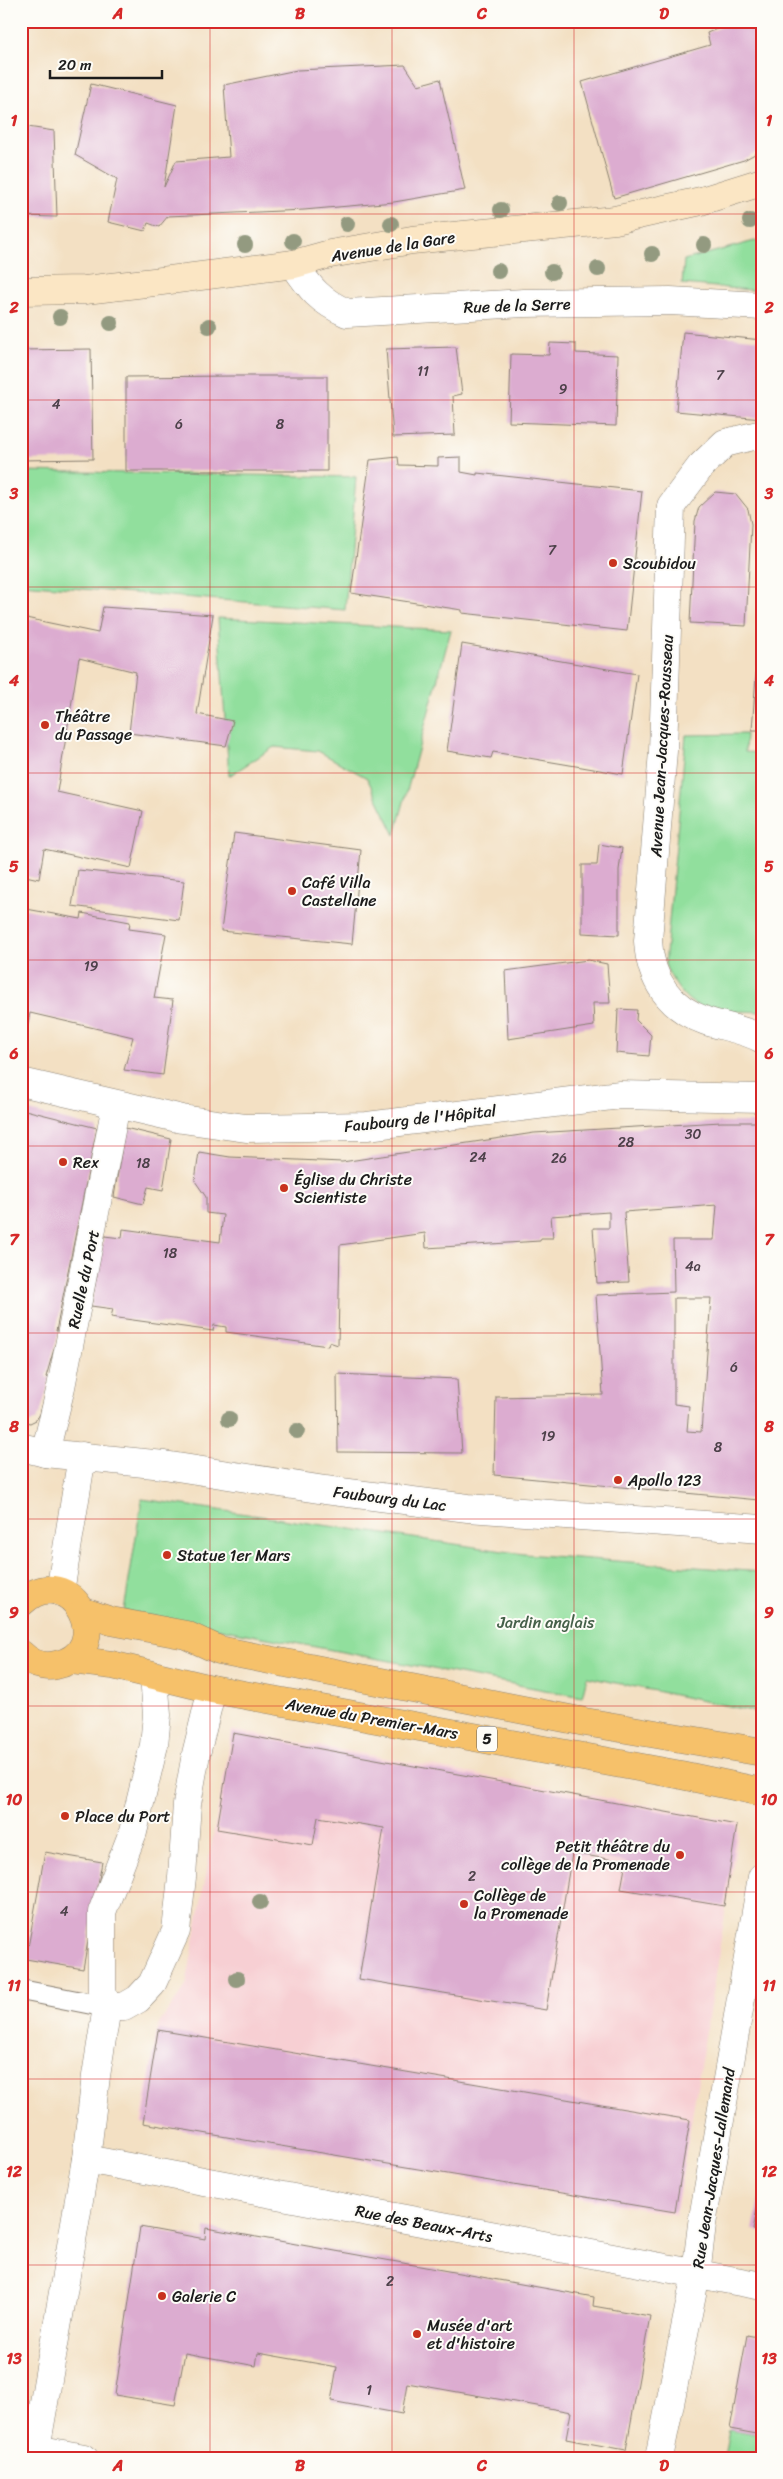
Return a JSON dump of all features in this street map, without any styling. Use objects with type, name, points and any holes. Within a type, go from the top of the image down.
[{"type":"main road","name":"Avenue de la Gare","points":[[21,291],[85,290],[294,264],[330,254],[412,240],[615,220],[701,201],[762,182]]},
{"type":"main road","points":[[21,1603],[38,1592],[60,1592],[70,1597],[84,1612],[87,1623],[84,1644],[71,1660],[61,1664],[46,1666],[31,1662],[21,1654]]},
{"type":"main road","name":"5","points":[[84,1612],[112,1620],[186,1635],[219,1650],[585,1722],[762,1752]]},
{"type":"main road","name":"Avenue du Premier-Mars","points":[[71,1660],[112,1666],[212,1689],[671,1773],[762,1792]]},
{"type":"street","name":"Rue de la Serre","points":[[294,264],[310,288],[328,305],[347,313],[524,303],[670,301],[762,306]]},
{"type":"street","name":"Avenue Jean-Jacques-Rousseau","points":[[762,434],[726,443],[701,466],[672,506],[663,751],[648,941],[649,958],[654,977],[665,994],[680,1008],[704,1020],[753,1034],[762,1039]]},
{"type":"street","name":"Faubourg de l'Hôpital","points":[[21,1082],[182,1119],[246,1128],[367,1126],[620,1096],[762,1098]]},
{"type":"street","name":"Ruelle du Port","points":[[33,1450],[63,1377],[116,1105]]},
{"type":"street","name":"Faubourg du Lac","points":[[33,1450],[164,1464],[325,1490],[468,1508],[762,1529]]},
{"type":"street","points":[[60,1592],[82,1456]]},
{"type":"street","points":[[84,2458],[36,2449],[86,2159],[106,2007],[102,1991],[102,1912],[133,1832],[150,1763],[157,1715],[154,1676]]},
{"type":"street","points":[[106,2007],[124,2007],[138,1999],[152,1984],[176,1931],[187,1804],[196,1754],[212,1689]]},
{"type":"street","name":"Rue Jean-Jacques-Lallemand","points":[[659,2458],[696,2274],[702,2224],[762,1877]]},
{"type":"street","name":"Rue des Beaux-Arts","points":[[86,2159],[762,2286]]},
{"type":"lane","points":[[21,1990],[106,2007]]},
{"type":"shaded area","name":"Collège de la Promenade","points":[[232,1730],[740,1822],[676,2215],[141,2123],[158,2025],[186,1986]]},
{"type":"green space","points":[[762,239],[762,291],[682,284],[684,260]]},
{"type":"green space","points":[[21,471],[356,477],[345,610],[21,584]]},
{"type":"green space","points":[[218,618],[451,630],[395,835],[367,778],[318,751],[274,747],[229,776]]},
{"type":"green space","points":[[746,734],[745,752],[762,753],[762,1012],[703,1008],[683,995],[665,965],[686,735]]},
{"type":"green space","name":"Jardin anglais","points":[[142,1499],[524,1554],[762,1572],[762,1713],[587,1677],[582,1697],[124,1611]]},
{"type":"green space","points":[[730,2429],[762,2435],[762,2458],[725,2458]]},
{"type":"building","points":[[736,21],[762,21],[762,150],[744,160],[614,198],[582,82],[710,45],[707,33]]},
{"type":"building","points":[[405,65],[418,85],[440,79],[465,190],[394,202],[304,210],[168,216],[159,227],[148,223],[145,231],[108,222],[117,179],[75,155],[91,84],[177,105],[164,187],[176,161],[229,157],[224,85],[297,70]]},
{"type":"building","points":[[21,126],[54,131],[57,217],[21,216]]},
{"type":"building","points":[[683,332],[762,340],[762,419],[676,411]]},
{"type":"building","points":[[550,343],[576,344],[576,353],[618,355],[616,426],[509,422],[511,354],[549,355]]},
{"type":"building","points":[[456,347],[462,394],[453,396],[455,435],[393,437],[386,349]]},
{"type":"building","points":[[91,349],[93,459],[21,460],[21,350]]},
{"type":"building","points":[[327,376],[327,471],[126,471],[126,377]]},
{"type":"building","points":[[398,457],[399,465],[438,466],[438,458],[461,457],[461,472],[642,491],[627,631],[462,613],[462,610],[351,593],[370,460]]},
{"type":"building","points":[[715,492],[736,494],[748,509],[751,524],[746,626],[690,623],[695,521],[699,507]]},
{"type":"building","points":[[103,607],[213,615],[197,714],[233,721],[226,746],[129,733],[136,672],[79,658],[57,792],[143,811],[131,868],[44,849],[39,879],[21,875],[21,617],[98,633]]},
{"type":"building","points":[[759,636],[762,637],[762,730],[752,730]]},
{"type":"building","points":[[462,644],[637,674],[623,774],[493,752],[491,758],[447,751]]},
{"type":"building","name":"Café Villa Castellane","points":[[234,833],[361,850],[352,944],[221,931]]},
{"type":"building","points":[[599,844],[622,848],[619,870],[619,935],[582,933],[582,865],[597,865]]},
{"type":"building","points":[[78,870],[184,881],[179,920],[72,906]]},
{"type":"building","points":[[21,908],[81,919],[82,913],[130,922],[129,929],[166,934],[154,998],[173,1000],[163,1075],[124,1070],[133,1037],[30,1013],[24,1044],[21,1044]]},
{"type":"building","points":[[588,960],[607,964],[610,1003],[593,1003],[594,1026],[508,1039],[505,971]]},
{"type":"building","points":[[618,1009],[637,1010],[636,1020],[651,1035],[649,1056],[616,1053]]},
{"type":"building","points":[[21,1109],[97,1128],[56,1331],[59,1331],[46,1377],[50,1378],[40,1414],[36,1420],[30,1423],[21,1421]]},
{"type":"building","points":[[721,1122],[762,1122],[762,1461],[759,1500],[494,1475],[496,1397],[603,1395],[596,1295],[674,1292],[673,1240],[714,1240],[717,1205],[624,1212],[629,1282],[597,1283],[593,1228],[609,1228],[609,1212],[551,1216],[553,1238],[541,1238],[540,1241],[426,1248],[425,1233],[340,1245],[338,1345],[329,1342],[328,1346],[226,1332],[226,1327],[214,1325],[213,1331],[111,1317],[113,1309],[91,1306],[104,1236],[122,1238],[123,1229],[220,1242],[223,1215],[206,1213],[206,1197],[195,1181],[199,1152],[230,1157],[342,1162],[534,1133]],"holes":[[[674,1298],[711,1298],[701,1432],[687,1431],[689,1406],[674,1404]]]},
{"type":"building","points":[[125,1128],[171,1139],[163,1190],[148,1187],[143,1204],[114,1197]]},
{"type":"building","points":[[337,1374],[457,1379],[462,1453],[338,1452]]},
{"type":"building","points":[[233,1733],[737,1825],[724,1906],[621,1889],[626,1862],[572,1853],[546,2010],[359,1979],[384,1828],[318,1817],[313,1845],[217,1829]]},
{"type":"building","points":[[45,1852],[102,1862],[83,1969],[26,1959]]},
{"type":"building","points":[[158,2030],[690,2120],[675,2212],[143,2123]]},
{"type":"building","points":[[762,2188],[762,2231],[753,2230]]},
{"type":"building","name":"Musée d'art et d'histoire","points":[[140,2227],[205,2239],[206,2228],[594,2297],[593,2306],[650,2316],[626,2450],[566,2439],[571,2412],[407,2383],[402,2414],[331,2401],[337,2367],[258,2353],[256,2366],[185,2353],[175,2405],[115,2395]]},
{"type":"building","points":[[747,2335],[762,2338],[762,2435],[730,2429]]},
{"type":"place","name":"Scoubidou","points":[[613,563]]},
{"type":"place","name":"Théâtre du Passage","points":[[45,725]]},
{"type":"place","name":"Café Villa Castellane","points":[[292,891]]},
{"type":"place","name":"Rex","points":[[63,1162]]},
{"type":"place","name":"Église du Christe Scientiste","points":[[284,1188]]},
{"type":"place","name":"Apollo 123","points":[[618,1480]]},
{"type":"place","name":"Statue 1er Mars","points":[[167,1555]]},
{"type":"place","name":"Place du Port","points":[[65,1816]]},
{"type":"place","name":"Petit théâtre du collège de la Promenade","points":[[680,1855]]},
{"type":"place","name":"Collège de la Promenade","points":[[464,1904]]},
{"type":"place","name":"Galerie C","points":[[162,2296]]},
{"type":"place","name":"Musée d'art et d'histoire","points":[[417,2334]]}]
